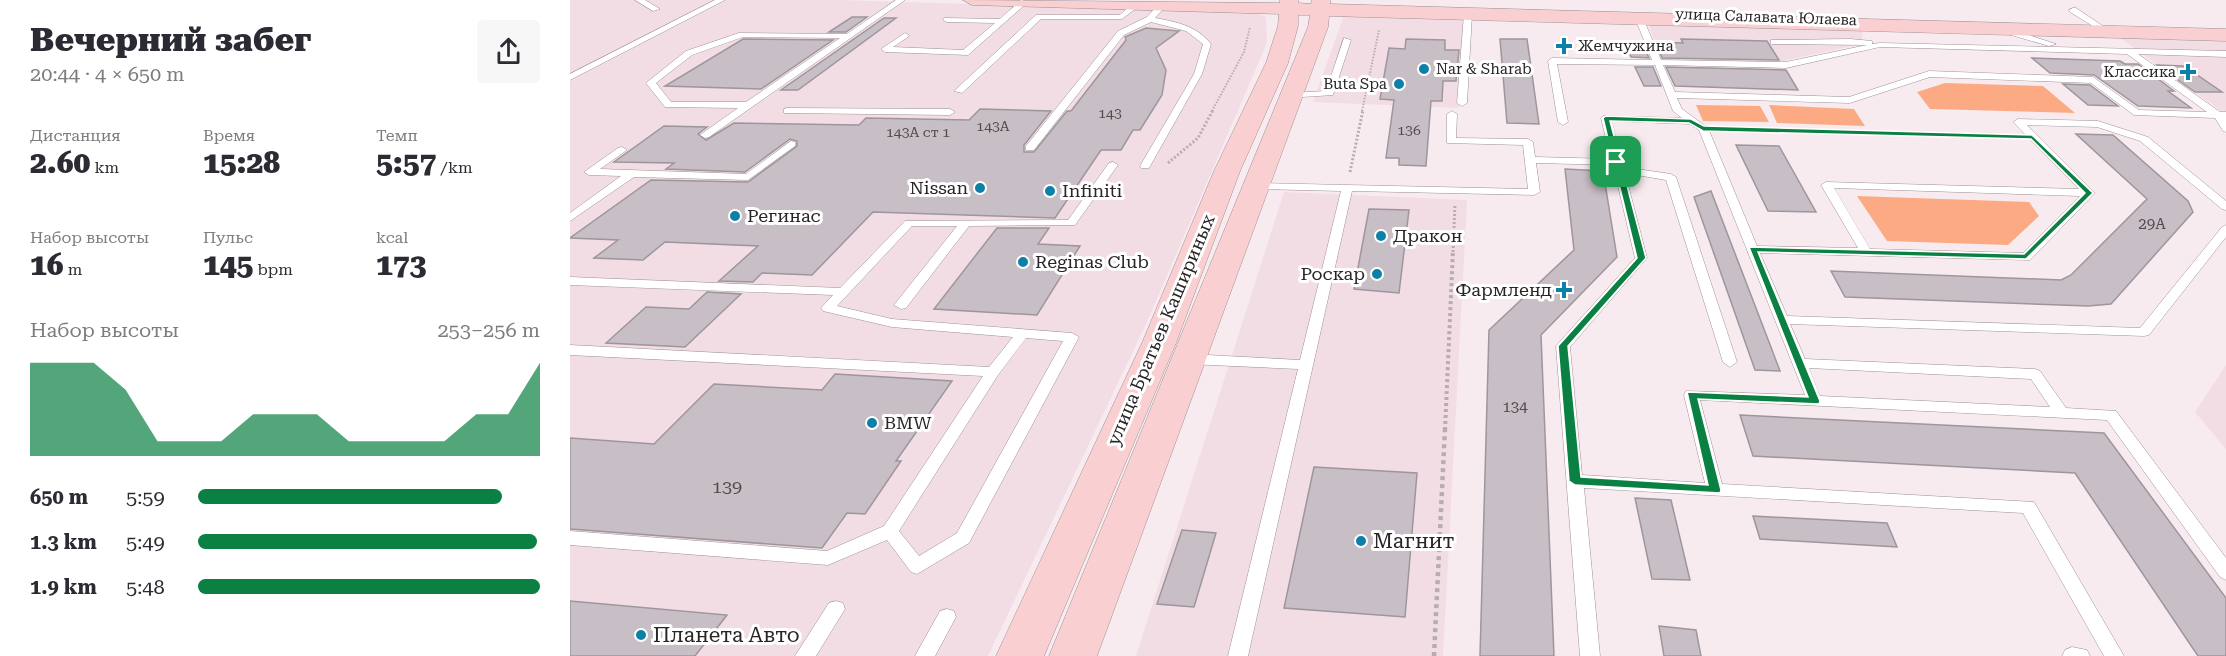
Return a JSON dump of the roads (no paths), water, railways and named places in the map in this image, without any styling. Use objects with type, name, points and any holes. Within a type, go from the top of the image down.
[{"type":"main road","name":"улица Салавата Юлаева","points":[[972,0],[1149,7],[1233,8],[1306,5],[2099,26],[2220,33]]},
{"type":"main road","name":"улица Салавата Юлаева","points":[[1306,5],[1468,14],[2003,30],[2220,33]]},
{"type":"main road","name":"улица Братьев Кашириных","points":[[1074,656],[1187,359],[1256,186],[1276,106],[1277,63],[1306,5]]},
{"type":"main road","name":"улица Братьев Кашириных","points":[[1020,656],[1159,343],[1227,171],[1276,106]]},
{"type":"lane","points":[[639,0],[656,9]]},
{"type":"lane","points":[[570,77],[721,0]]},
{"type":"lane","points":[[705,135],[901,0]]},
{"type":"lane","points":[[905,35],[885,50],[965,53],[1024,2]]},
{"type":"lane","points":[[958,91],[1040,17],[1122,17],[1149,7]]},
{"type":"lane","points":[[1030,148],[1121,33],[1149,7]]},
{"type":"lane","points":[[1144,166],[1198,74],[1208,44],[1198,33],[1149,7]]},
{"type":"lane","points":[[2073,10],[2099,26]]},
{"type":"lane","points":[[1462,103],[1468,14]]},
{"type":"lane","points":[[1639,18],[1678,111],[1697,125],[1752,249],[1815,401]]},
{"type":"lane","points":[[947,20],[1002,21]]},
{"type":"lane","points":[[2003,30],[2071,49]]},
{"type":"lane","points":[[2220,33],[2226,47]]},
{"type":"lane","points":[[748,105],[668,105],[651,83],[690,53],[742,35],[848,36]]},
{"type":"lane","points":[[1276,106],[1330,93],[1347,40]]},
{"type":"lane","points":[[1774,42],[1850,41],[1880,45],[2226,54]]},
{"type":"lane","points":[[1563,122],[1552,61],[1786,65],[1880,45]]},
{"type":"lane","points":[[2127,50],[2222,115],[2226,129]]},
{"type":"lane","points":[[1672,95],[1850,100],[1929,74],[2093,80],[2137,113],[2222,115]]},
{"type":"lane","points":[[787,111],[950,112]]},
{"type":"lane","points":[[1256,186],[1534,192],[1528,142],[1451,141],[1452,114]]},
{"type":"lane","points":[[1590,656],[1563,346],[1641,258],[1606,118],[1697,125]]},
{"type":"lane","points":[[2089,193],[2018,122],[2098,124],[2144,139],[2226,207]]},
{"type":"lane","points":[[622,150],[589,172],[748,177],[791,144]]},
{"type":"lane","points":[[1530,160],[1617,165],[1671,177],[1730,362]]},
{"type":"lane","points":[[890,531],[917,567],[963,538],[1068,337],[892,323],[828,308],[909,223],[1071,223],[1113,165]]},
{"type":"lane","points":[[570,218],[632,173]]},
{"type":"lane","points":[[1866,252],[1826,185],[2089,193]]},
{"type":"lane","points":[[1238,656],[1347,188]]},
{"type":"lane","points":[[1752,249],[2026,257],[2089,193]]},
{"type":"lane","points":[[902,305],[966,223]]},
{"type":"lane","points":[[1782,320],[2144,332],[2226,229]]},
{"type":"lane","points":[[570,280],[843,292]]},
{"type":"lane","points":[[570,538],[828,558],[890,531],[993,372],[1023,333]]},
{"type":"lane","points":[[570,350],[993,372]]},
{"type":"lane","points":[[1187,359],[1306,365]]},
{"type":"lane","points":[[1800,363],[2035,374],[2062,413]]},
{"type":"lane","points":[[1715,490],[1691,395],[2111,416],[2226,572]]},
{"type":"lane","points":[[1575,481],[2028,507],[2114,656]]},
{"type":"lane","points":[[805,656],[836,609]]},
{"type":"lane","points":[[925,656],[947,617]]},
{"type":"lane","points":[[2072,656],[2080,656]]},
{"type":"place","name":"Жемчужина","points":[[1564,46]]},
{"type":"place","name":"Nar & Sharab","points":[[1424,69]]},
{"type":"place","name":"Классика","points":[[2188,72]]},
{"type":"place","name":"Buta Spa","points":[[1399,84]]},
{"type":"place","name":"Nissan","points":[[980,188]]},
{"type":"place","name":"Infiniti","points":[[1050,191]]},
{"type":"place","name":"Регинас","points":[[735,216]]},
{"type":"place","name":"Дракон","points":[[1381,236]]},
{"type":"place","name":"Reginas Club","points":[[1023,262]]},
{"type":"place","name":"Роскар","points":[[1377,274]]},
{"type":"place","name":"Фармленд","points":[[1564,290]]},
{"type":"place","name":"BMW","points":[[872,423]]},
{"type":"place","name":"Магнит","points":[[1361,541]]},
{"type":"place","name":"Планета Авто","points":[[641,635]]}]
